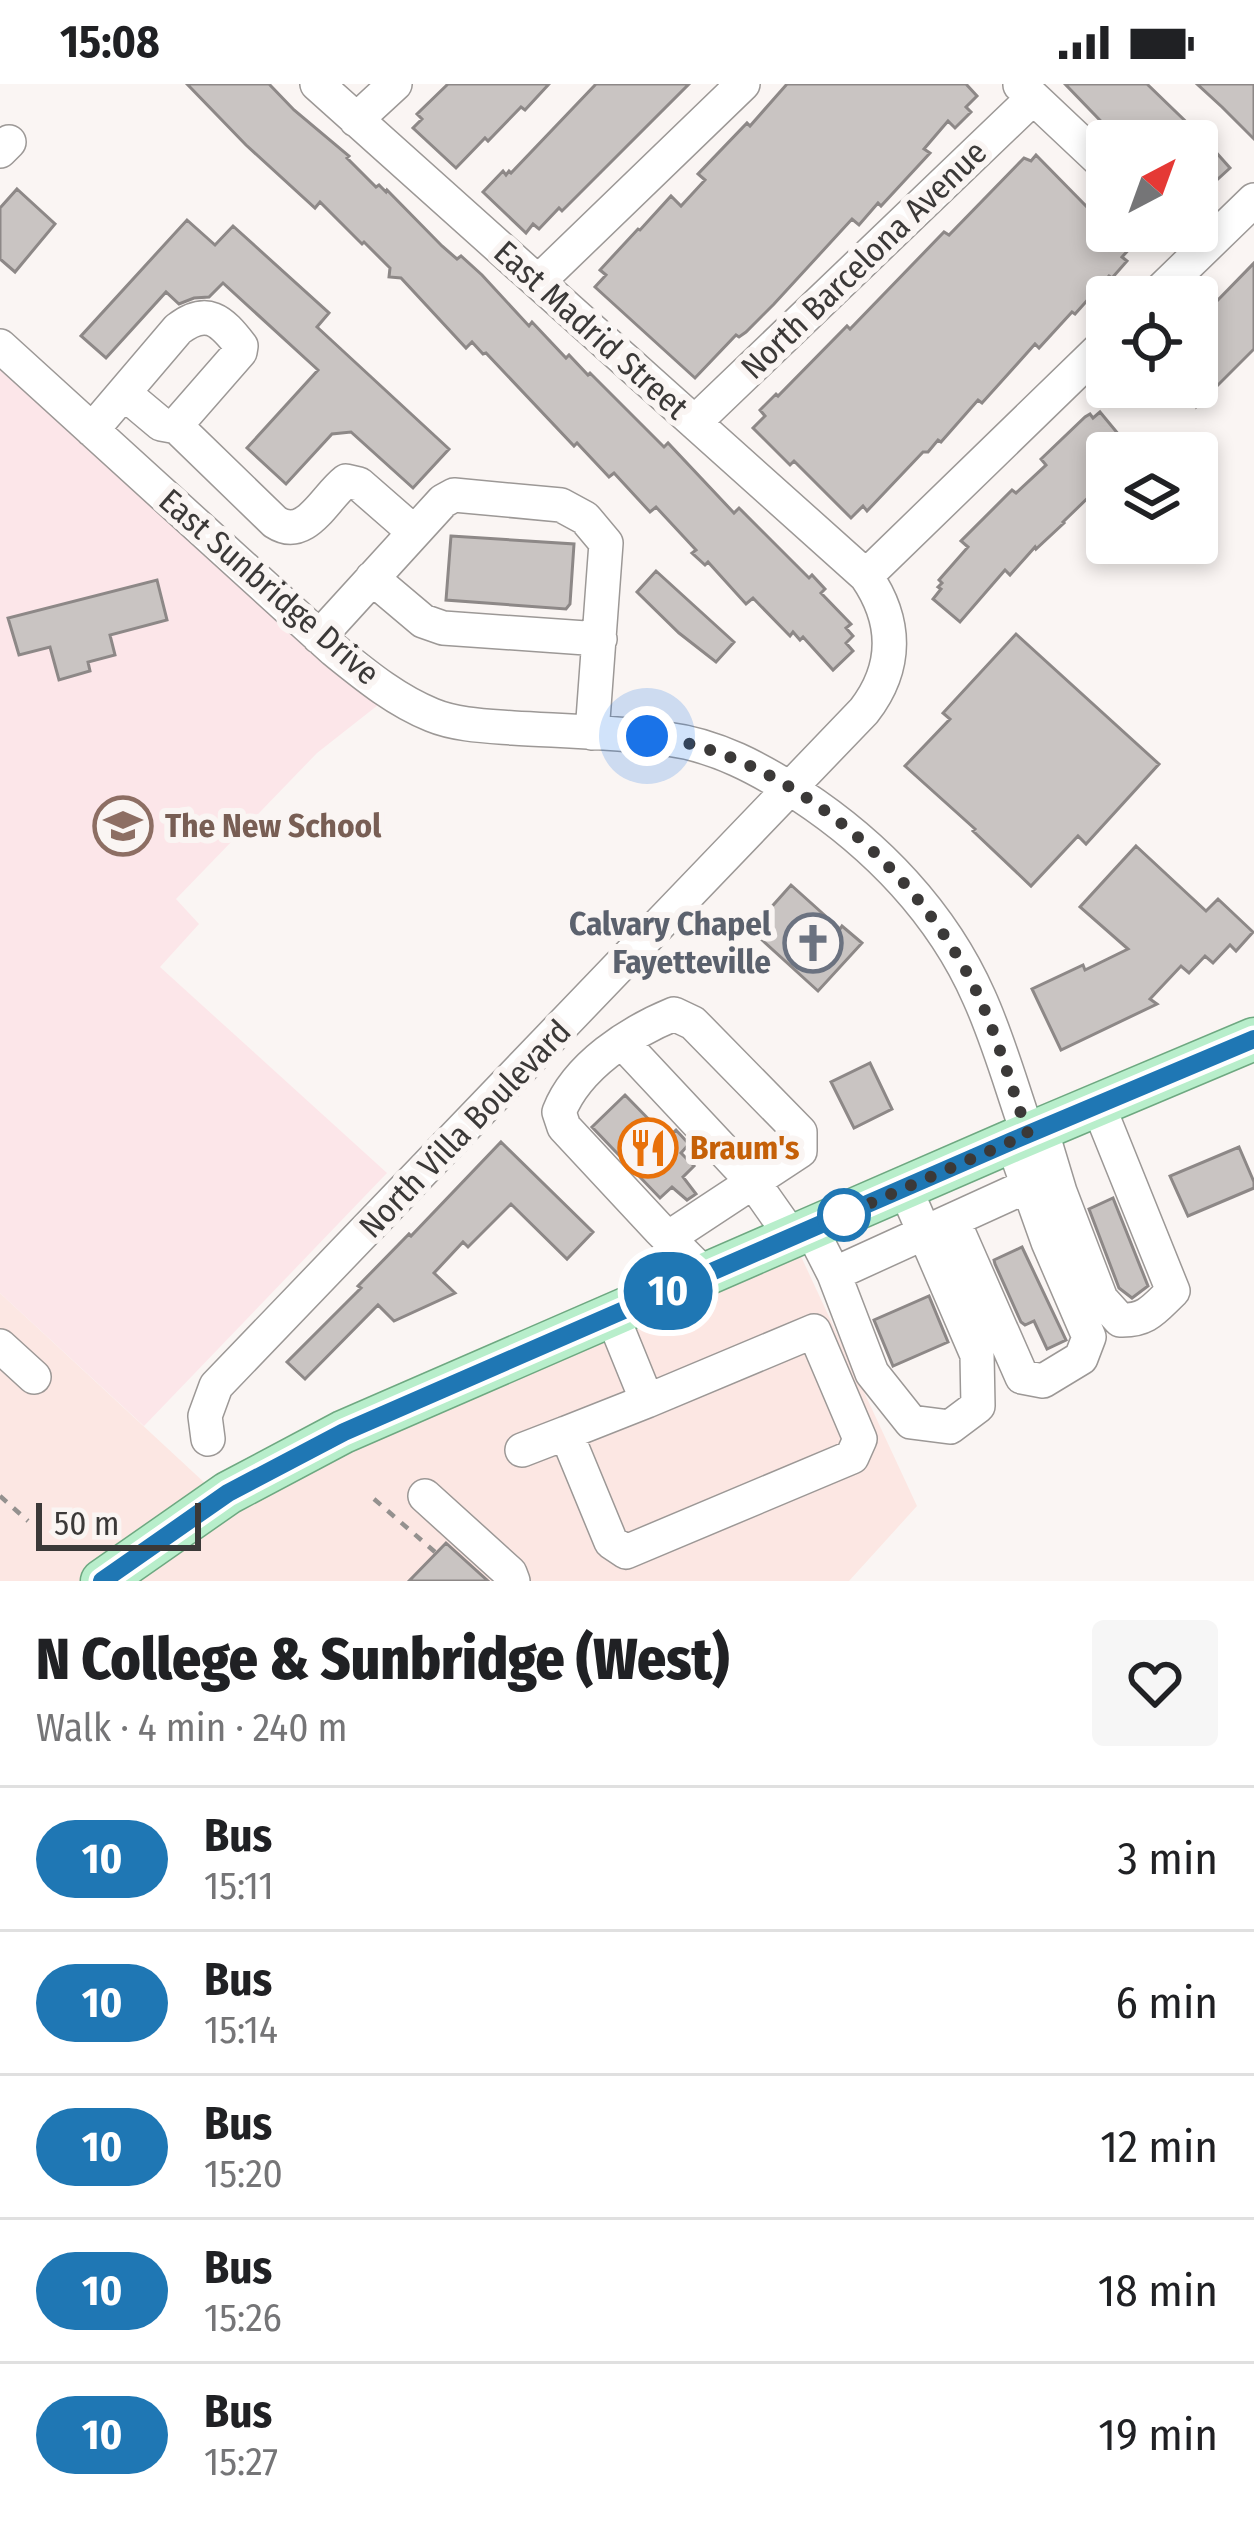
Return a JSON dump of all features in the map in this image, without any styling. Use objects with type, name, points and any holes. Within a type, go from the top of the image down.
[{"type":"main road","points":[[102,1581],[228,1493],[344,1432],[1254,1039]]},
{"type":"street","name":"East Madrid Street","points":[[316,84],[866,576]]},
{"type":"street","points":[[356,120],[395,84]]},
{"type":"street","points":[[538,282],[742,84]]},
{"type":"street","points":[[1026,91],[1086,147]]},
{"type":"street","name":"North Barcelona Avenue","points":[[695,422],[1026,91]]},
{"type":"street","points":[[1218,223],[1254,200]]},
{"type":"street","points":[[92,430],[178,329],[202,316],[211,317],[237,340],[240,352],[175,425]]},
{"type":"street","name":"East Sunbridge Drive","points":[[0,346],[319,637],[376,683],[438,718],[672,739],[702,746],[791,790],[854,834],[928,912],[977,994],[1027,1135],[1040,1194]]},
{"type":"street","points":[[866,576],[1086,362]]},
{"type":"street","points":[[124,393],[160,424],[175,425],[286,529],[305,524],[346,481],[359,484],[414,532]]},
{"type":"street","points":[[319,637],[443,501],[454,495],[561,505],[601,533],[606,543],[592,733]]},
{"type":"street","name":"North Villa Boulevard","points":[[208,1439],[205,1416],[217,1386],[864,711],[884,677],[890,635],[881,597],[866,576]]},
{"type":"street","points":[[372,578],[423,621],[443,628],[600,639]]},
{"type":"street","points":[[663,1233],[754,1183],[800,1151],[800,1132],[693,1023],[674,1014],[649,1024],[606,1055],[566,1094],[559,1112],[565,1127],[663,1233],[705,1275]]},
{"type":"street","points":[[570,1019],[754,1183],[802,1233],[834,1274],[872,1373],[911,1422],[950,1427],[978,1406],[976,1355],[939,1227]]},
{"type":"street","points":[[1040,1194],[1101,1299],[1120,1320],[1136,1321],[1173,1291],[1098,1105]]},
{"type":"street","points":[[905,1188],[939,1227],[1022,1376],[1043,1381],[1081,1358],[1089,1337],[1048,1242],[1040,1194]]},
{"type":"street","points":[[834,1274],[939,1227],[1040,1194]]},
{"type":"street","points":[[612,1315],[647,1400]]},
{"type":"street","points":[[522,1450],[566,1432],[647,1400],[814,1331],[860,1438],[852,1457],[626,1552],[610,1542],[566,1432]]},
{"type":"street","points":[[0,1346],[34,1377]]},
{"type":"street","points":[[425,1496],[510,1573],[513,1581]]},
{"type":"path","points":[[0,1496],[28,1521]]},
{"type":"path","points":[[374,1499],[435,1552]]},
{"type":"shaded area","name":"The New School","points":[[0,346],[392,694],[317,753],[176,899],[199,924],[160,967],[387,1173],[144,1426],[0,1293]]},
{"type":"shaded area","points":[[792,1237],[917,1506],[849,1581],[0,1581],[0,1293],[221,1498]]},
{"type":"building","points":[[187,84],[269,84],[349,156],[376,187],[387,190],[442,246],[482,275],[529,326],[532,322],[566,358],[569,355],[590,373],[664,447],[668,443],[734,513],[739,508],[809,578],[812,575],[825,589],[821,593],[851,624],[846,628],[853,636],[846,643],[853,651],[833,670],[803,637],[800,640],[793,632],[790,636],[753,598],[746,604],[708,562],[705,565],[692,553],[696,550],[656,507],[650,512],[614,473],[609,477],[577,443],[574,446],[486,353],[472,342],[466,348],[401,278],[389,277],[390,268],[364,242],[320,202],[315,208]]},
{"type":"building","points":[[448,84],[549,84],[456,168],[413,128],[422,119],[417,114]]},
{"type":"building","points":[[596,84],[689,84],[562,211],[559,208],[539,229],[533,224],[526,233],[483,192],[503,171],[511,173]]},
{"type":"building","points":[[787,84],[966,84],[977,96],[966,107],[971,112],[955,128],[948,121],[924,149],[930,153],[881,206],[878,203],[859,225],[852,219],[774,304],[695,378],[595,287],[606,275],[600,270],[671,196],[681,206],[705,180],[698,174]]},
{"type":"building","points":[[1065,84],[1147,84],[1184,120],[1100,120]]},
{"type":"building","points":[[1197,84],[1254,84],[1254,139],[1222,107]]},
{"type":"building","points":[[1218,154],[1230,168],[1218,179]]},
{"type":"building","points":[[1036,155],[1086,206],[1086,252],[1127,252],[1122,257],[1127,261],[1114,276],[1086,276],[1086,302],[1075,314],[1039,348],[1035,344],[982,403],[978,400],[867,511],[863,506],[851,518],[753,428],[765,416],[760,410],[847,326],[850,329],[944,232],[949,235],[1024,158],[1031,161]]},
{"type":"building","points":[[17,189],[55,224],[15,272],[0,259],[0,208]]},
{"type":"building","points":[[187,220],[215,245],[233,226],[329,313],[317,327],[449,449],[413,488],[351,432],[332,434],[286,484],[247,448],[318,370],[223,283],[209,297],[179,304],[166,292],[106,358],[81,336]]},
{"type":"building","points":[[1254,263],[1254,349],[1218,385],[1218,300]]},
{"type":"building","points":[[1100,412],[1117,432],[1086,432],[1086,500],[1010,575],[1005,570],[960,622],[933,599],[941,589],[939,580],[968,547],[961,541],[1012,490],[1016,493],[1046,465],[1041,459],[1085,417]]},
{"type":"building","points":[[451,536],[574,544],[570,604],[566,609],[446,600]]},
{"type":"building","points":[[656,571],[734,642],[716,662],[637,592]]},
{"type":"building","points":[[157,580],[167,620],[110,635],[115,655],[88,662],[90,671],[59,680],[50,647],[19,655],[8,618]]},
{"type":"building","points":[[1016,634],[1159,764],[1086,844],[1078,836],[1031,886],[905,766],[950,719],[943,713]]},
{"type":"building","points":[[1136,846],[1206,911],[1218,899],[1253,932],[1236,951],[1230,945],[1213,963],[1205,956],[1189,973],[1181,966],[1150,999],[1157,1004],[1061,1050],[1032,989],[1128,949],[1080,907]]},
{"type":"building","points":[[791,885],[862,943],[818,991],[751,930]]},
{"type":"building","points":[[870,1063],[892,1109],[854,1128],[831,1082]]},
{"type":"building","name":"Braum's","points":[[625,1095],[667,1138],[676,1130],[689,1144],[681,1153],[694,1166],[683,1177],[696,1194],[687,1200],[672,1187],[660,1198],[592,1127]]},
{"type":"building","points":[[501,1142],[593,1232],[567,1259],[511,1204],[468,1247],[463,1242],[434,1273],[455,1293],[394,1321],[378,1305],[305,1379],[287,1362]]},
{"type":"building","points":[[1239,1147],[1254,1188],[1188,1216],[1170,1176]]},
{"type":"building","points":[[1113,1198],[1148,1286],[1132,1298],[1119,1288],[1089,1209]]},
{"type":"building","points":[[1022,1247],[1066,1340],[1047,1349],[1034,1321],[1021,1322],[994,1260]]},
{"type":"building","points":[[929,1296],[948,1342],[893,1366],[874,1320]]},
{"type":"building","points":[[446,1543],[488,1581],[409,1581]]},
{"type":"bus line","name":"10","points":[[102,1581],[228,1493],[344,1432],[1254,1039]]},
{"type":"place","name":"The New School","points":[[123,826]]},
{"type":"place","name":"Calvary Chapel Fayetteville","points":[[813,943]]},
{"type":"place","name":"Braum's","points":[[648,1148]]},
{"type":"route","points":[[647,736],[702,746],[760,771],[854,834],[928,912],[991,1027],[1028,1134],[834,1219],[844,1215]]}]
